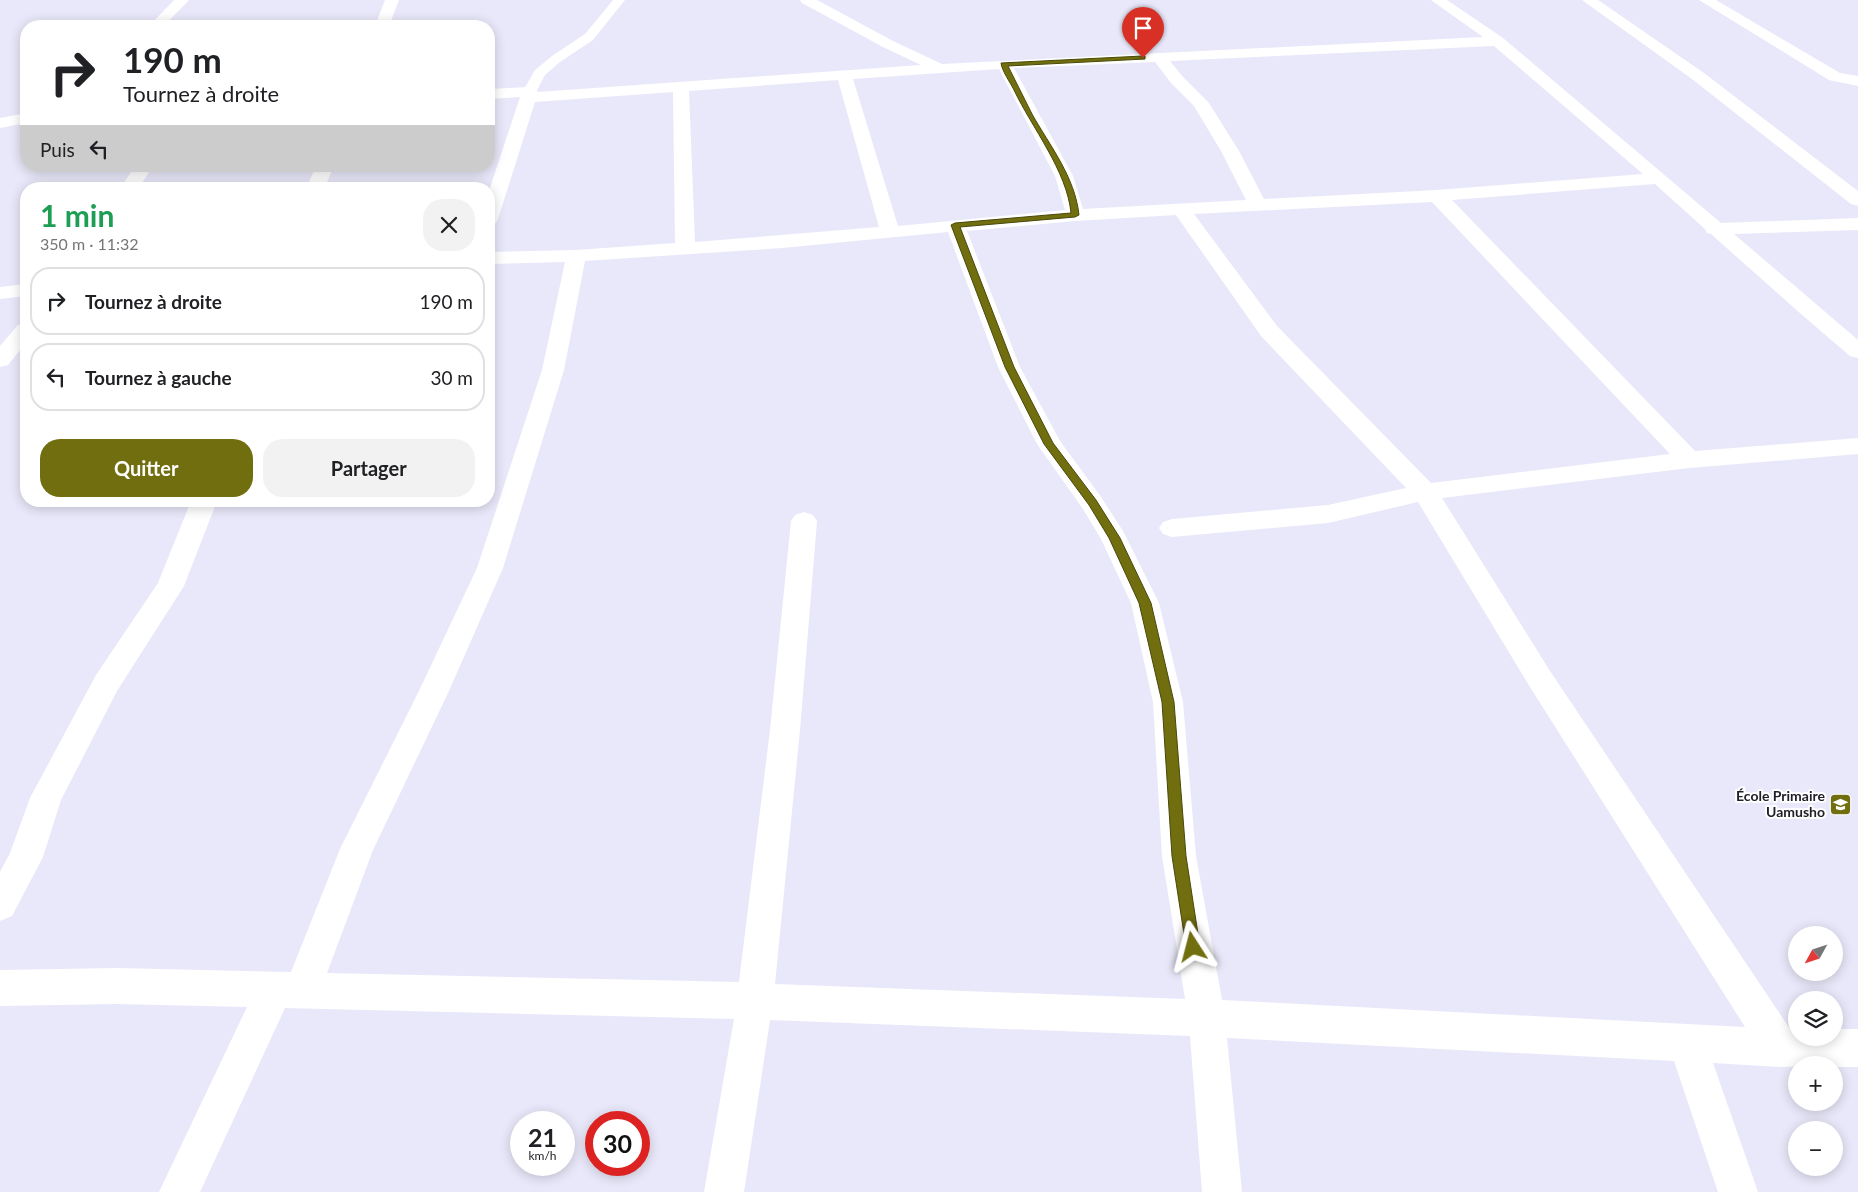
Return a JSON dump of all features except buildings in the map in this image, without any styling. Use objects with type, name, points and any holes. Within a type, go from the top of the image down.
[{"type":"street","points":[[162,20],[182,0]]},
{"type":"street","points":[[384,20],[392,0]]},
{"type":"street","points":[[808,0],[888,44],[940,68]]},
{"type":"street","points":[[1438,0],[1498,41],[1659,178],[1808,310],[1858,351]]},
{"type":"street","points":[[1589,0],[1698,76],[1858,200]]},
{"type":"street","points":[[1706,0],[1835,77],[1858,81]]},
{"type":"street","points":[[495,94],[530,94],[681,86],[1004,64],[1498,41]]},
{"type":"street","points":[[1159,57],[1176,80],[1201,103],[1230,150],[1258,205]]},
{"type":"street","points":[[1004,64],[1029,114],[1063,173],[1074,201],[1075,215]]},
{"type":"street","points":[[844,75],[890,232]]},
{"type":"street","points":[[681,86],[685,248]]},
{"type":"street","points":[[495,201],[530,94]]},
{"type":"street","points":[[0,122],[20,119]]},
{"type":"street","points":[[495,258],[576,256],[890,232],[1075,215],[1437,196],[1659,178]]},
{"type":"street","points":[[1437,196],[1689,460]]},
{"type":"street","points":[[1180,208],[1268,331],[1425,492],[1540,679],[1780,1048]]},
{"type":"street","points":[[1714,228],[1858,224]]},
{"type":"street","points":[[955,225],[1009,367],[1049,444],[1092,502],[1114,538],[1145,603],[1168,702],[1179,856],[1196,966],[1207,1018],[1222,1192]]},
{"type":"street","points":[[179,1192],[289,989],[433,693],[490,568],[553,370],[576,256]]},
{"type":"street","points":[[0,293],[20,291]]},
{"type":"street","points":[[0,360],[20,337]]},
{"type":"street","points":[[1172,528],[1328,514],[1425,492],[1689,460],[1858,446]]},
{"type":"street","points":[[0,905],[26,857],[46,798],[106,683],[170,586],[202,507]]},
{"type":"street","points":[[724,1192],[755,1001],[785,730],[804,522]]},
{"type":"street","points":[[0,988],[117,986],[755,1001],[1207,1018],[1780,1048],[1858,1048]]},
{"type":"street","points":[[1687,1043],[1738,1192]]},
{"type":"lane","points":[[530,94],[540,73],[556,59],[589,37],[619,0]]},
{"type":"place","name":"École Primaire Uamusho","points":[[1841,804]]},
{"type":"route","points":[[1143,58],[1004,64],[1029,114],[1063,173],[1074,201],[1075,215],[955,225],[1009,367],[1049,444],[1092,502],[1114,538],[1145,603],[1168,702],[1179,856],[1193,947]]}]
